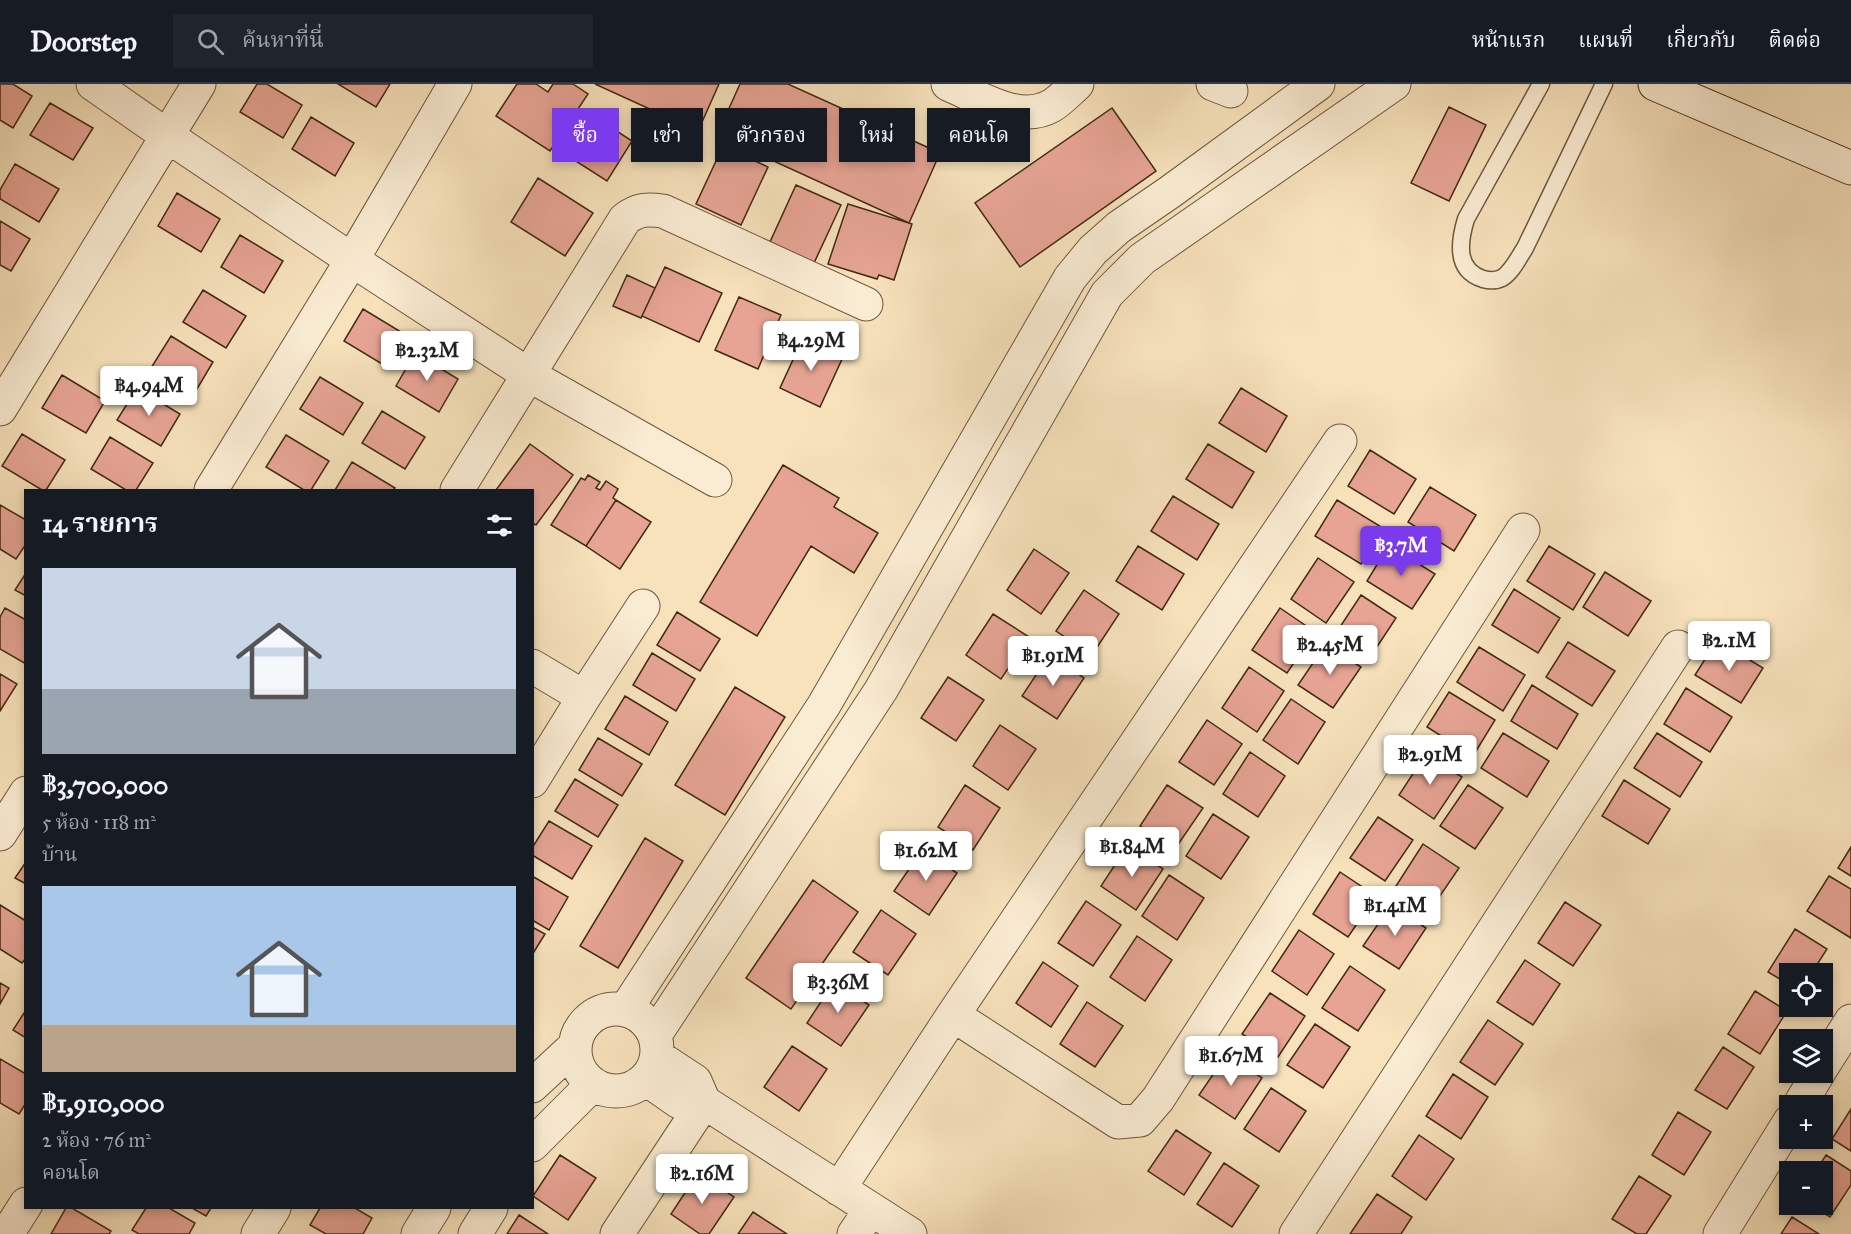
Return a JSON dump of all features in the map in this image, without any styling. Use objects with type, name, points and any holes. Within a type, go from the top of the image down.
[{"type":"street","points":[[93,84],[352,260],[529,375],[715,480]]},
{"type":"street","points":[[0,409],[199,84]]},
{"type":"street","points":[[212,489],[352,260],[455,84]]},
{"type":"street","points":[[948,84],[1014,111],[1029,113],[1052,106],[1077,84]]},
{"type":"street","points":[[626,1009],[824,705],[1070,278],[1093,250],[1119,227],[1318,84]]},
{"type":"street","points":[[910,1234],[863,1222],[839,1189],[704,1102],[694,1081],[653,1057],[646,1020],[635,1012],[626,1009],[610,1009],[597,1013],[587,1020],[579,1032],[575,1046],[576,1061],[582,1074],[593,1084],[606,1090],[620,1091],[634,1087],[653,1057],[773,857],[881,690],[1107,294],[1142,259],[1394,84]]},
{"type":"street","points":[[1654,84],[1851,168]]},
{"type":"street","points":[[458,489],[625,219],[636,211],[648,209],[663,211],[866,304]]},
{"type":"street","points":[[1119,227],[1142,259]]},
{"type":"street","points":[[839,1189],[953,1015],[1340,441]]},
{"type":"street","points":[[948,490],[985,509]]},
{"type":"street","points":[[953,1015],[1118,1122],[1140,1120],[1165,1089],[1523,530]]},
{"type":"street","points":[[534,778],[643,606]]},
{"type":"street","points":[[1296,1234],[1678,647]]},
{"type":"street","points":[[534,667],[584,697]]},
{"type":"street","points":[[0,834],[24,796]]},
{"type":"street","points":[[740,835],[773,857]]},
{"type":"street","points":[[1833,1050],[1851,1021]]},
{"type":"street","points":[[534,1084],[575,1046]]},
{"type":"street","points":[[534,1143],[593,1084]]},
{"type":"street","points":[[617,1234],[704,1102]]},
{"type":"street","points":[[1720,1234],[1779,1139]]},
{"type":"street","points":[[7,1234],[24,1207]]},
{"type":"street","points":[[258,1234],[273,1209]]},
{"type":"street","points":[[418,1234],[433,1209]]},
{"type":"street","points":[[475,1234],[490,1209]]},
{"type":"lane","points":[[1541,84],[1466,219],[1460,237],[1462,262],[1469,271],[1480,278],[1491,281],[1501,278],[1510,271],[1525,248],[1604,84]]},
{"type":"building","points":[[0,84],[13,84],[32,96],[13,128],[0,120]]},
{"type":"building","points":[[257,84],[267,84],[302,105],[283,138],[240,112]]},
{"type":"building","points":[[338,84],[390,84],[376,107]]},
{"type":"building","points":[[517,84],[536,84],[548,92],[553,84],[573,84],[588,94],[579,108],[552,108],[552,148],[550,151],[496,116]]},
{"type":"building","points":[[595,84],[719,84],[703,120],[703,108],[648,108]]},
{"type":"building","points":[[740,84],[788,84],[841,108],[839,108],[839,162],[915,162],[915,142],[927,147],[927,162],[936,162],[909,223],[776,162],[827,162],[827,108],[729,108]]},
{"type":"building","points":[[50,103],[93,128],[73,160],[30,135]]},
{"type":"building","points":[[1449,107],[1486,125],[1449,201],[1411,183]]},
{"type":"building","points":[[1112,108],[1156,171],[1020,267],[975,203]]},
{"type":"building","points":[[311,117],[354,143],[335,176],[292,149]]},
{"type":"building","points":[[619,133],[631,143],[619,162]]},
{"type":"building","points":[[577,162],[619,162],[607,181]]},
{"type":"building","points":[[716,162],[757,162],[768,167],[741,225],[696,204]]},
{"type":"building","points":[[15,164],[59,189],[39,222],[0,199],[0,190]]},
{"type":"building","points":[[538,178],[593,213],[565,256],[511,222]]},
{"type":"building","points":[[796,185],[841,205],[814,263],[770,242]]},
{"type":"building","points":[[177,193],[220,219],[201,252],[158,226]]},
{"type":"building","points":[[848,204],[912,224],[894,280],[879,275],[877,279],[828,264]]},
{"type":"building","points":[[0,221],[30,239],[11,271],[0,265]]},
{"type":"building","points":[[240,235],[283,261],[264,293],[221,267]]},
{"type":"building","points":[[665,267],[722,293],[699,342],[642,316]]},
{"type":"building","points":[[627,275],[655,288],[641,318],[613,306]]},
{"type":"building","points":[[203,290],[246,316],[226,348],[183,322]]},
{"type":"building","points":[[739,297],[781,315],[758,369],[715,350]]},
{"type":"building","points":[[363,309],[406,335],[387,367],[344,341]]},
{"type":"building","points":[[171,336],[213,362],[194,394],[151,368]]},
{"type":"building","points":[[803,338],[843,357],[820,407],[780,388]]},
{"type":"building","points":[[415,353],[458,379],[439,412],[396,386]]},
{"type":"building","points":[[62,375],[105,401],[86,433],[42,408]]},
{"type":"building","points":[[320,377],[363,403],[343,435],[300,409]]},
{"type":"building","points":[[137,388],[180,414],[161,446],[117,420]]},
{"type":"building","points":[[1241,388],[1287,416],[1266,452],[1219,423]]},
{"type":"building","points":[[382,411],[425,437],[405,469],[362,443]]},
{"type":"building","points":[[22,434],[65,460],[47,489],[40,489],[2,466]]},
{"type":"building","points":[[286,435],[329,461],[312,489],[302,489],[266,467]]},
{"type":"building","points":[[110,437],[153,463],[137,489],[124,489],[91,469]]},
{"type":"building","points":[[530,444],[573,475],[536,525],[534,524],[534,489],[497,489]]},
{"type":"building","points":[[1208,444],[1254,472],[1232,508],[1186,479]]},
{"type":"building","points":[[1370,450],[1416,479],[1394,514],[1348,486]]},
{"type":"building","points":[[352,462],[395,488],[394,489],[336,489]]},
{"type":"building","points":[[783,465],[839,498],[834,507],[878,533],[854,573],[811,546],[757,636],[700,602]]},
{"type":"building","points":[[588,475],[600,482],[596,488],[600,490],[606,481],[618,489],[613,498],[616,500],[586,546],[551,525],[581,478],[585,480]]},
{"type":"building","points":[[1430,487],[1476,515],[1454,551],[1408,522]]},
{"type":"building","points":[[1173,496],[1219,524],[1197,560],[1151,531]]},
{"type":"building","points":[[616,500],[651,522],[620,569],[586,546]]},
{"type":"building","points":[[1337,500],[1383,528],[1361,564],[1315,536]]},
{"type":"building","points":[[0,505],[24,519],[24,547],[16,559],[0,549]]},
{"type":"building","points":[[1389,545],[1435,574],[1412,609],[1367,581]]},
{"type":"building","points":[[1138,546],[1184,574],[1162,610],[1116,581]]},
{"type":"building","points":[[1549,546],[1595,574],[1573,610],[1527,581]]},
{"type":"building","points":[[1034,549],[1069,573],[1041,614],[1007,590]]},
{"type":"building","points":[[1318,558],[1354,582],[1326,623],[1291,599]]},
{"type":"building","points":[[1605,572],[1651,601],[1628,636],[1583,607]]},
{"type":"building","points":[[24,576],[24,595],[15,590]]},
{"type":"building","points":[[1514,589],[1560,618],[1538,653],[1492,625]]},
{"type":"building","points":[[1084,590],[1119,614],[1092,655],[1056,631]]},
{"type":"building","points":[[1361,595],[1396,618],[1369,659],[1334,636]]},
{"type":"building","points":[[5,608],[24,619],[24,663],[0,649],[0,617]]},
{"type":"building","points":[[1280,608],[1315,632],[1287,673],[1252,650]]},
{"type":"building","points":[[677,612],[720,639],[700,671],[657,645]]},
{"type":"building","points":[[993,614],[1029,637],[1001,679],[966,655]]},
{"type":"building","points":[[1717,640],[1763,668],[1741,703],[1695,675]]},
{"type":"building","points":[[1568,642],[1615,671],[1592,706],[1546,677]]},
{"type":"building","points":[[1326,644],[1361,667],[1333,708],[1298,685]]},
{"type":"building","points":[[1479,647],[1525,675],[1503,711],[1457,682]]},
{"type":"building","points":[[652,653],[695,679],[676,711],[633,685]]},
{"type":"building","points":[[1050,654],[1084,678],[1057,719],[1022,696]]},
{"type":"building","points":[[1249,667],[1284,691],[1257,732],[1222,708]]},
{"type":"building","points":[[0,674],[17,684],[0,711]]},
{"type":"building","points":[[948,677],[984,700],[956,741],[921,718]]},
{"type":"building","points":[[1532,685],[1578,714],[1557,749],[1511,721]]},
{"type":"building","points":[[735,687],[785,717],[725,815],[675,785]]},
{"type":"building","points":[[1686,688],[1732,717],[1710,752],[1664,724]]},
{"type":"building","points":[[1449,692],[1495,720],[1473,756],[1427,727]]},
{"type":"building","points":[[625,696],[668,722],[649,755],[605,729]]},
{"type":"building","points":[[1291,699],[1325,722],[1298,764],[1263,740]]},
{"type":"building","points":[[1207,720],[1242,744],[1214,785],[1179,762]]},
{"type":"building","points":[[1000,725],[1036,749],[1008,790],[973,766]]},
{"type":"building","points":[[1503,733],[1549,761],[1527,797],[1481,768]]},
{"type":"building","points":[[1657,733],[1702,762],[1680,797],[1634,768]]},
{"type":"building","points":[[598,738],[642,764],[622,796],[579,770]]},
{"type":"building","points":[[1250,752],[1285,776],[1258,817],[1223,794]]},
{"type":"building","points":[[1426,754],[1462,777],[1434,819],[1399,795]]},
{"type":"building","points":[[575,779],[618,805],[598,837],[555,811]]},
{"type":"building","points":[[1624,780],[1670,809],[1648,844],[1602,816]]},
{"type":"building","points":[[965,785],[1000,808],[973,850],[938,827]]},
{"type":"building","points":[[1167,785],[1203,808],[1175,849],[1140,826]]},
{"type":"building","points":[[1468,785],[1503,808],[1475,849],[1440,826]]},
{"type":"building","points":[[1213,814],[1249,837],[1221,879],[1186,856]]},
{"type":"building","points":[[1378,817],[1413,840],[1385,881],[1350,858]]},
{"type":"building","points":[[549,821],[592,846],[572,879],[534,856],[534,845]]},
{"type":"building","points":[[645,838],[683,861],[618,968],[580,946]]},
{"type":"building","points":[[1423,844],[1459,868],[1431,909],[1396,886]]},
{"type":"building","points":[[1128,845],[1163,869],[1136,910],[1101,886]]},
{"type":"building","points":[[1851,847],[1851,876],[1838,868]]},
{"type":"building","points":[[922,850],[957,873],[929,915],[894,891]]},
{"type":"building","points":[[24,865],[24,883],[15,878]]},
{"type":"building","points":[[1340,872],[1376,896],[1348,937],[1313,914]]},
{"type":"building","points":[[1169,875],[1204,898],[1177,940],[1142,916]]},
{"type":"building","points":[[1829,876],[1851,889],[1851,938],[1807,911]]},
{"type":"building","points":[[534,877],[568,897],[549,930],[534,921]]},
{"type":"building","points":[[813,880],[858,912],[791,1009],[746,978]]},
{"type":"building","points":[[1086,901],[1121,925],[1093,966],[1058,943]]},
{"type":"building","points":[[1565,902],[1601,925],[1573,966],[1538,943]]},
{"type":"building","points":[[0,905],[24,920],[24,960],[22,963],[0,949]]},
{"type":"building","points":[[1391,905],[1426,928],[1399,969],[1363,946]]},
{"type":"building","points":[[881,910],[916,934],[888,975],[853,952]]},
{"type":"building","points":[[534,928],[545,934],[534,952]]},
{"type":"building","points":[[1795,929],[1827,949],[1818,963],[1779,963],[1779,978],[1768,972]]},
{"type":"building","points":[[1299,930],[1334,954],[1307,995],[1272,971]]},
{"type":"building","points":[[1137,936],[1172,960],[1145,1001],[1110,977]]},
{"type":"building","points":[[1525,960],[1560,984],[1533,1025],[1497,1002]]},
{"type":"building","points":[[1043,962],[1078,986],[1051,1027],[1016,1003]]},
{"type":"building","points":[[1350,966],[1385,990],[1358,1031],[1322,1008]]},
{"type":"building","points":[[834,982],[869,1005],[841,1046],[807,1023]]},
{"type":"building","points":[[0,983],[9,988],[0,1004]]},
{"type":"building","points":[[1755,991],[1779,1006],[1779,1017],[1783,1017],[1760,1054],[1728,1034]]},
{"type":"building","points":[[1270,993],[1305,1016],[1278,1057],[1242,1034]]},
{"type":"building","points":[[1087,1002],[1123,1026],[1095,1067],[1060,1044]]},
{"type":"building","points":[[24,1013],[24,1037],[13,1030]]},
{"type":"building","points":[[1488,1020],[1523,1044],[1495,1085],[1460,1062]]},
{"type":"building","points":[[1315,1024],[1350,1047],[1323,1088],[1287,1065]]},
{"type":"building","points":[[792,1046],[827,1069],[799,1111],[764,1087]]},
{"type":"building","points":[[1723,1047],[1754,1067],[1727,1109],[1695,1090]]},
{"type":"building","points":[[1227,1054],[1262,1078],[1235,1119],[1199,1095]]},
{"type":"building","points":[[0,1059],[24,1073],[24,1106],[19,1114],[0,1103]]},
{"type":"building","points":[[1453,1074],[1488,1097],[1461,1139],[1426,1116]]},
{"type":"building","points":[[1271,1088],[1306,1111],[1279,1152],[1244,1129]]},
{"type":"building","points":[[1851,1109],[1851,1151],[1833,1137]]},
{"type":"building","points":[[1678,1112],[1711,1132],[1684,1175],[1652,1155]]},
{"type":"building","points":[[1176,1130],[1211,1153],[1184,1195],[1148,1171]]},
{"type":"building","points":[[1419,1135],[1454,1159],[1426,1200],[1392,1176]]},
{"type":"building","points":[[560,1155],[596,1178],[568,1220],[534,1194]]},
{"type":"building","points":[[1826,1155],[1851,1171],[1851,1185],[1833,1212],[1833,1161],[1822,1161]]},
{"type":"building","points":[[1224,1163],[1259,1186],[1232,1227],[1197,1204]]},
{"type":"building","points":[[698,1173],[734,1197],[709,1234],[700,1234],[671,1214]]},
{"type":"building","points":[[1639,1176],[1671,1196],[1646,1234],[1637,1234],[1612,1219]]},
{"type":"building","points":[[1377,1194],[1412,1217],[1401,1234],[1350,1234]]},
{"type":"building","points":[[65,1209],[74,1209],[111,1231],[109,1234],[51,1234]]},
{"type":"building","points":[[145,1209],[171,1209],[195,1223],[189,1234],[139,1234],[132,1230]]},
{"type":"building","points":[[194,1209],[210,1209],[206,1216]]},
{"type":"building","points":[[319,1209],[357,1209],[372,1218],[363,1234],[326,1234],[310,1225]]},
{"type":"building","points":[[753,1212],[787,1234],[738,1234]]},
{"type":"building","points":[[519,1215],[548,1234],[507,1234]]},
{"type":"building","points":[[1792,1217],[1819,1234],[1781,1234]]}]
